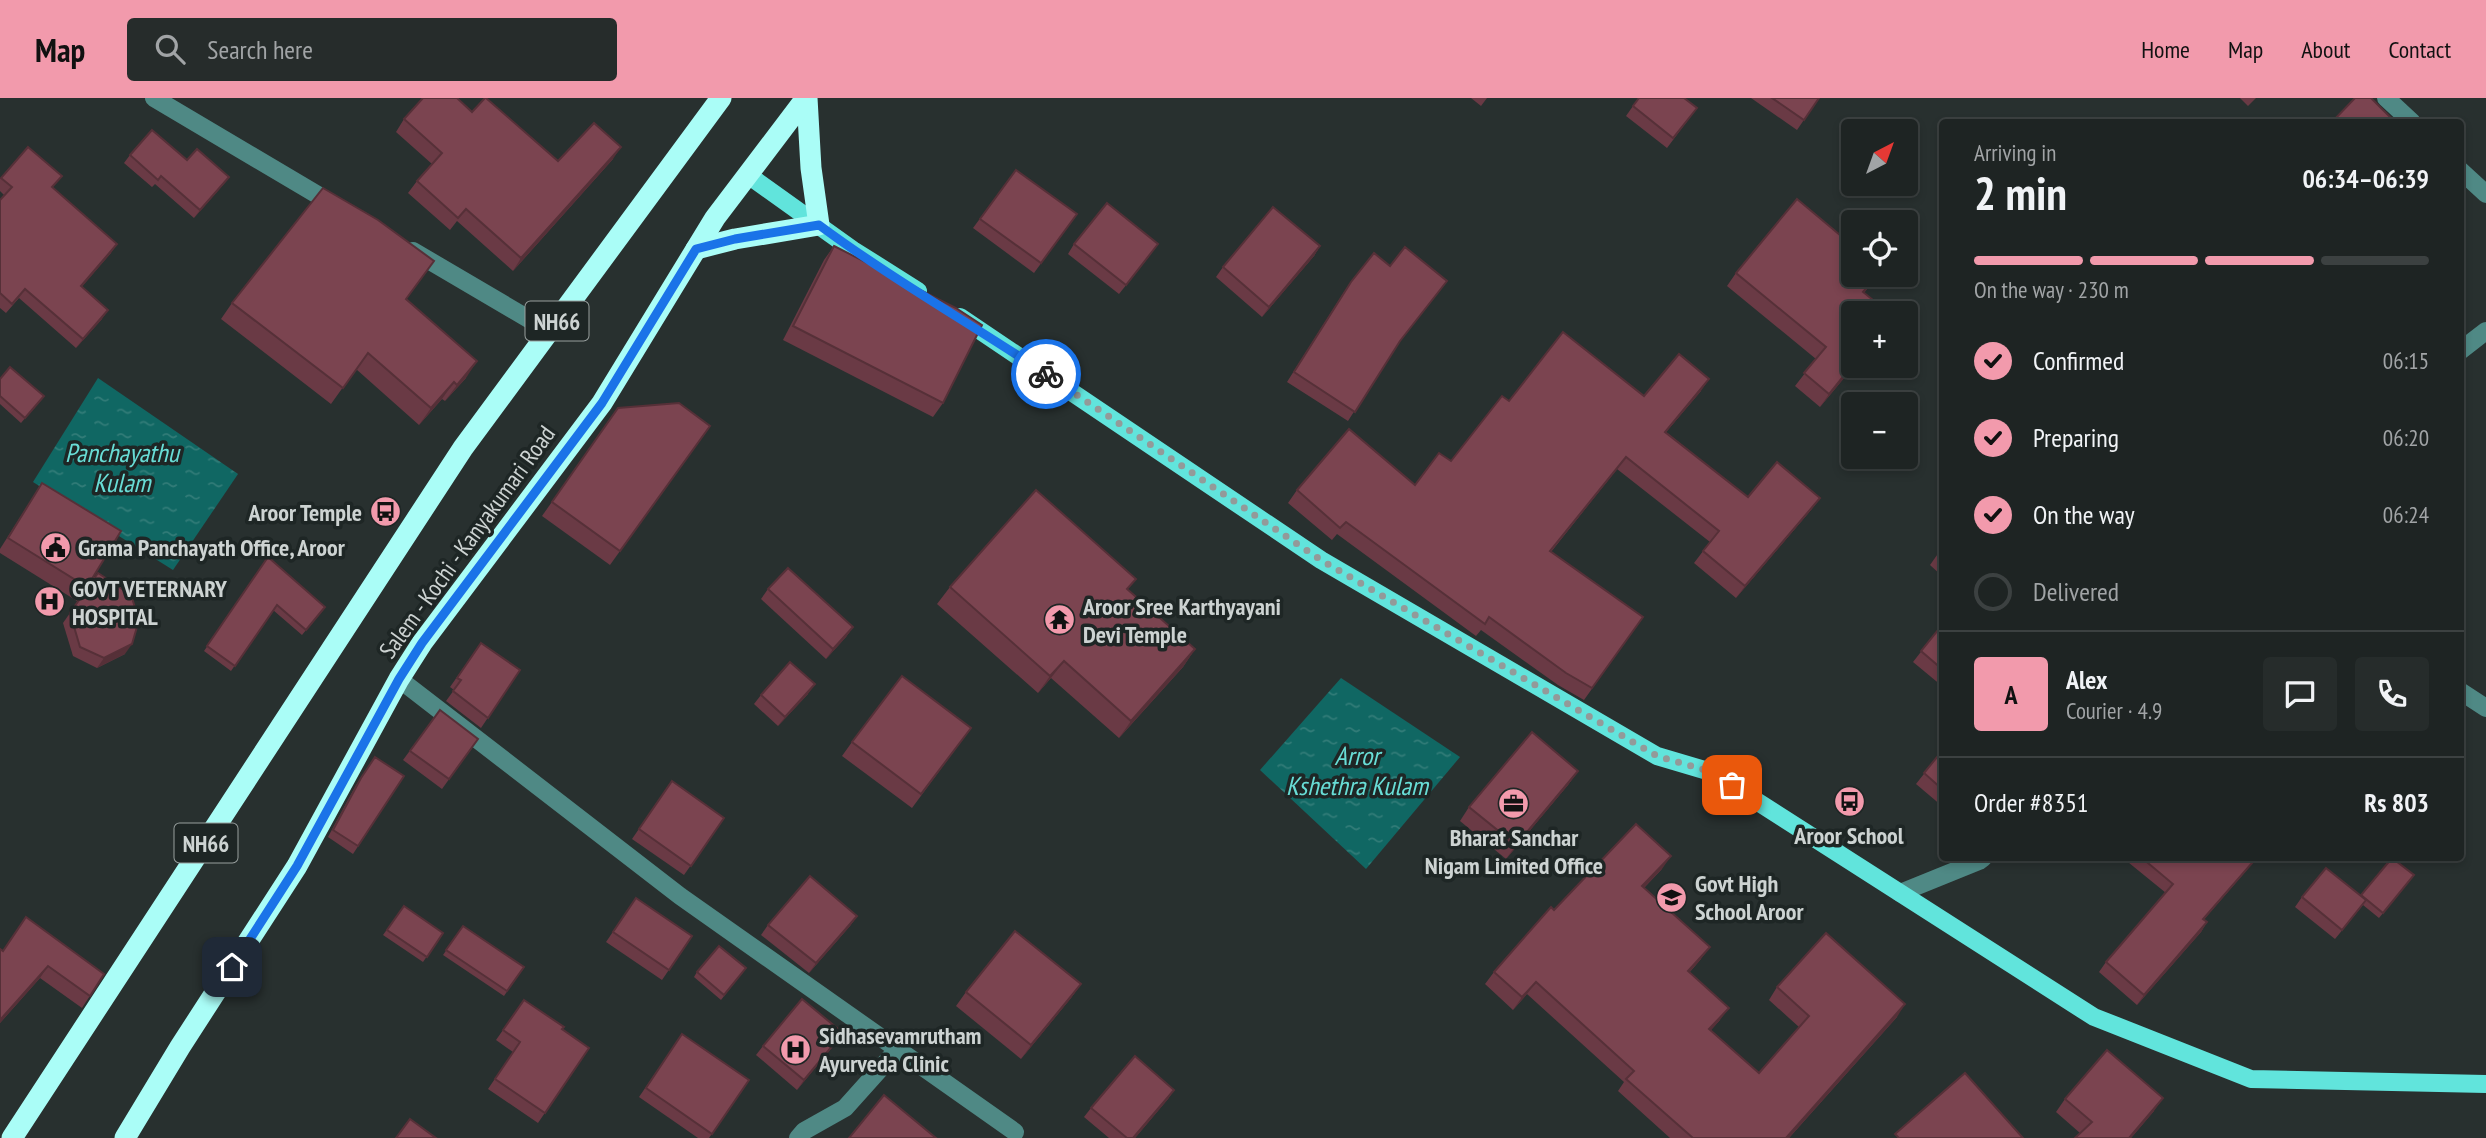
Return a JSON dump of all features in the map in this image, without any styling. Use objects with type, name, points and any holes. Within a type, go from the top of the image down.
[{"type":"highway","name":"Salem - Kochi - Kanyakumari Road","points":[[12,1138],[463,448],[721,98]]},
{"type":"highway","name":"Salem - Kochi - Kanyakumari Road","points":[[125,1138],[180,1047],[297,866],[399,679],[422,643],[602,403],[715,218],[807,98]]},
{"type":"highway","points":[[696,249],[735,239],[819,225],[811,168],[807,98]]},
{"type":"main road","points":[[748,175],[853,250],[1321,560],[1657,756],[1712,772],[2094,1017],[2251,1079],[2486,1084]]},
{"type":"street","points":[[154,98],[358,218]]},
{"type":"street","points":[[2386,98],[2409,119]]},
{"type":"street","points":[[2464,174],[2486,194]]},
{"type":"street","points":[[393,239],[549,331]]},
{"type":"street","points":[[2464,348],[2486,331]]},
{"type":"street","points":[[399,679],[680,896],[1015,1132]]},
{"type":"street","points":[[2464,694],[2486,708]]},
{"type":"street","points":[[1900,892],[1979,861]]},
{"type":"street","points":[[798,1138],[804,1130],[845,1108],[897,1050]]},
{"type":"water","name":"Panchayathu Kulam","points":[[98,378],[238,474],[173,570],[33,482]]},
{"type":"water","name":"Arror Kshethra Kulam","points":[[1341,678],[1460,757],[1366,869],[1260,770]]},
{"type":"building","points":[[423,98],[457,98],[472,112],[486,98],[558,161],[594,123],[621,147],[521,258],[466,209],[458,218],[417,181],[442,153],[404,119]]},
{"type":"building","points":[[1639,98],[1684,98],[1697,108],[1673,138],[1633,106]]},
{"type":"building","points":[[1772,98],[1819,98],[1804,120]]},
{"type":"building","points":[[2355,98],[2371,98],[2392,119],[2335,119]]},
{"type":"building","points":[[152,130],[187,160],[197,149],[229,177],[200,210],[161,176],[158,180],[130,155]]},
{"type":"building","points":[[28,147],[62,176],[52,187],[117,244],[81,286],[108,310],[83,339],[25,289],[12,304],[0,293],[0,200],[12,187],[1,178]]},
{"type":"building","points":[[1016,170],[1077,214],[1041,263],[980,219]]},
{"type":"building","points":[[323,188],[378,220],[434,261],[406,299],[477,361],[457,385],[454,382],[431,408],[368,353],[343,388],[232,303]]},
{"type":"building","points":[[1797,199],[1841,236],[1841,287],[1867,287],[1863,292],[1874,301],[1841,301],[1842,378],[1829,394],[1804,373],[1826,347],[1736,273]]},
{"type":"building","points":[[1107,203],[1158,244],[1126,285],[1074,244]]},
{"type":"building","points":[[1273,207],[1320,246],[1269,307],[1223,267]]},
{"type":"building","points":[[834,246],[956,308],[982,325],[943,403],[793,326]]},
{"type":"building","points":[[1405,247],[1447,281],[1400,341],[1355,412],[1294,372],[1351,282],[1374,253],[1390,266]]},
{"type":"building","points":[[1563,332],[1644,396],[1679,354],[1709,379],[1665,432],[1748,497],[1777,462],[1820,498],[1745,586],[1703,551],[1719,531],[1626,457],[1550,551],[1643,617],[1592,688],[1566,673],[1489,617],[1485,624],[1346,522],[1340,528],[1297,490],[1349,429],[1415,485],[1439,453],[1451,461],[1502,396],[1509,401]]},
{"type":"building","points":[[10,367],[44,396],[25,418],[0,396],[0,379]]},
{"type":"building","points":[[679,403],[710,426],[620,551],[552,502],[618,408]]},
{"type":"building","name":"Grama Panchayath Office, Aroor","points":[[42,483],[121,531],[87,587],[8,538]]},
{"type":"building","points":[[1036,490],[1136,579],[1127,589],[1195,649],[1131,721],[1064,661],[1050,676],[950,587]]},
{"type":"building","points":[[268,557],[325,607],[306,630],[277,605],[235,666],[207,646]]},
{"type":"building","points":[[788,568],[853,627],[833,649],[768,589]]},
{"type":"building","points":[[98,573],[131,595],[139,620],[132,644],[104,658],[80,647],[70,613]]},
{"type":"building","points":[[1939,629],[1939,666],[1921,651]]},
{"type":"building","points":[[481,643],[520,670],[488,718],[453,691],[461,680],[457,678]]},
{"type":"building","points":[[790,662],[815,684],[785,717],[761,695]]},
{"type":"building","points":[[902,676],[971,728],[921,794],[852,742]]},
{"type":"building","points":[[440,710],[478,739],[449,779],[410,751]]},
{"type":"building","name":"Bharat Sanchar Nigam Limited Office","points":[[1532,732],[1578,771],[1516,845],[1469,807]]},
{"type":"building","points":[[1939,755],[1939,786],[1924,773]]},
{"type":"building","points":[[375,757],[404,776],[358,846],[333,830]]},
{"type":"building","points":[[672,781],[724,818],[691,866],[639,829]]},
{"type":"building","points":[[1636,824],[1671,856],[1642,886],[1710,947],[1688,971],[1729,1008],[1709,1029],[1759,1073],[1809,1016],[1777,987],[1826,933],[1905,1004],[1786,1138],[1693,1138],[1626,1079],[1634,1071],[1536,982],[1522,997],[1494,972],[1551,907],[1554,910]]},
{"type":"building","points":[[2146,861],[2252,863],[2203,919],[2207,922],[2144,995],[2106,962],[2173,884]]},
{"type":"building","points":[[2389,861],[2396,861],[2414,875],[2383,913],[2361,895]]},
{"type":"building","points":[[2326,868],[2366,900],[2342,930],[2302,897]]},
{"type":"building","points":[[810,876],[857,916],[816,963],[768,925]]},
{"type":"building","points":[[636,898],[692,936],[669,970],[613,932]]},
{"type":"building","points":[[404,906],[443,933],[427,957],[387,930]]},
{"type":"building","points":[[26,917],[104,974],[90,996],[48,966],[0,1020],[0,949],[3,951]]},
{"type":"building","points":[[463,926],[524,967],[507,991],[446,950]]},
{"type":"building","points":[[1015,931],[1081,984],[1031,1045],[966,992]]},
{"type":"building","points":[[719,946],[746,968],[724,995],[697,972]]},
{"type":"building","name":"Sidhasevamrutham Ayurveda Clinic","points":[[802,999],[843,1033],[804,1080],[763,1046]]},
{"type":"building","points":[[524,1000],[589,1048],[545,1113],[495,1079],[520,1042],[503,1030]]},
{"type":"building","points":[[682,1034],[749,1080],[712,1134],[646,1088]]},
{"type":"building","points":[[2107,1050],[2163,1098],[2129,1138],[2075,1138],[2092,1122],[2065,1099]]},
{"type":"building","points":[[1135,1056],[1174,1090],[1133,1138],[1127,1138],[1091,1108]]},
{"type":"building","points":[[1965,1073],[2023,1138],[1899,1138],[1895,1134]]},
{"type":"building","points":[[884,1095],[936,1138],[849,1138]]},
{"type":"building","points":[[410,1119],[436,1138],[396,1138]]},
{"type":"way so far","points":[[1046,374],[1321,560],[1657,756],[1712,772],[1732,785]]},
{"type":"place","name":"Aroor Temple","points":[[385,512]]},
{"type":"place","name":"Grama Panchayath Office, Aroor","points":[[55,547]]},
{"type":"place","name":"GOVT VETERNARY HOSPITAL","points":[[49,602]]},
{"type":"place","name":"Aroor Sree Karthyayani Devi Temple","points":[[1060,620]]},
{"type":"place","name":"Aroor School","points":[[1849,801]]},
{"type":"place","name":"Bharat Sanchar Nigam Limited Office","points":[[1514,803]]},
{"type":"place","name":"Govt High School Aroor","points":[[1672,897]]},
{"type":"place","name":"Sidhasevamrutham Ayurveda Clinic","points":[[796,1049]]},
{"type":"route","points":[[232,967],[297,866],[399,679],[422,643],[602,403],[696,249],[735,239],[819,225],[853,250],[1046,374]]}]
